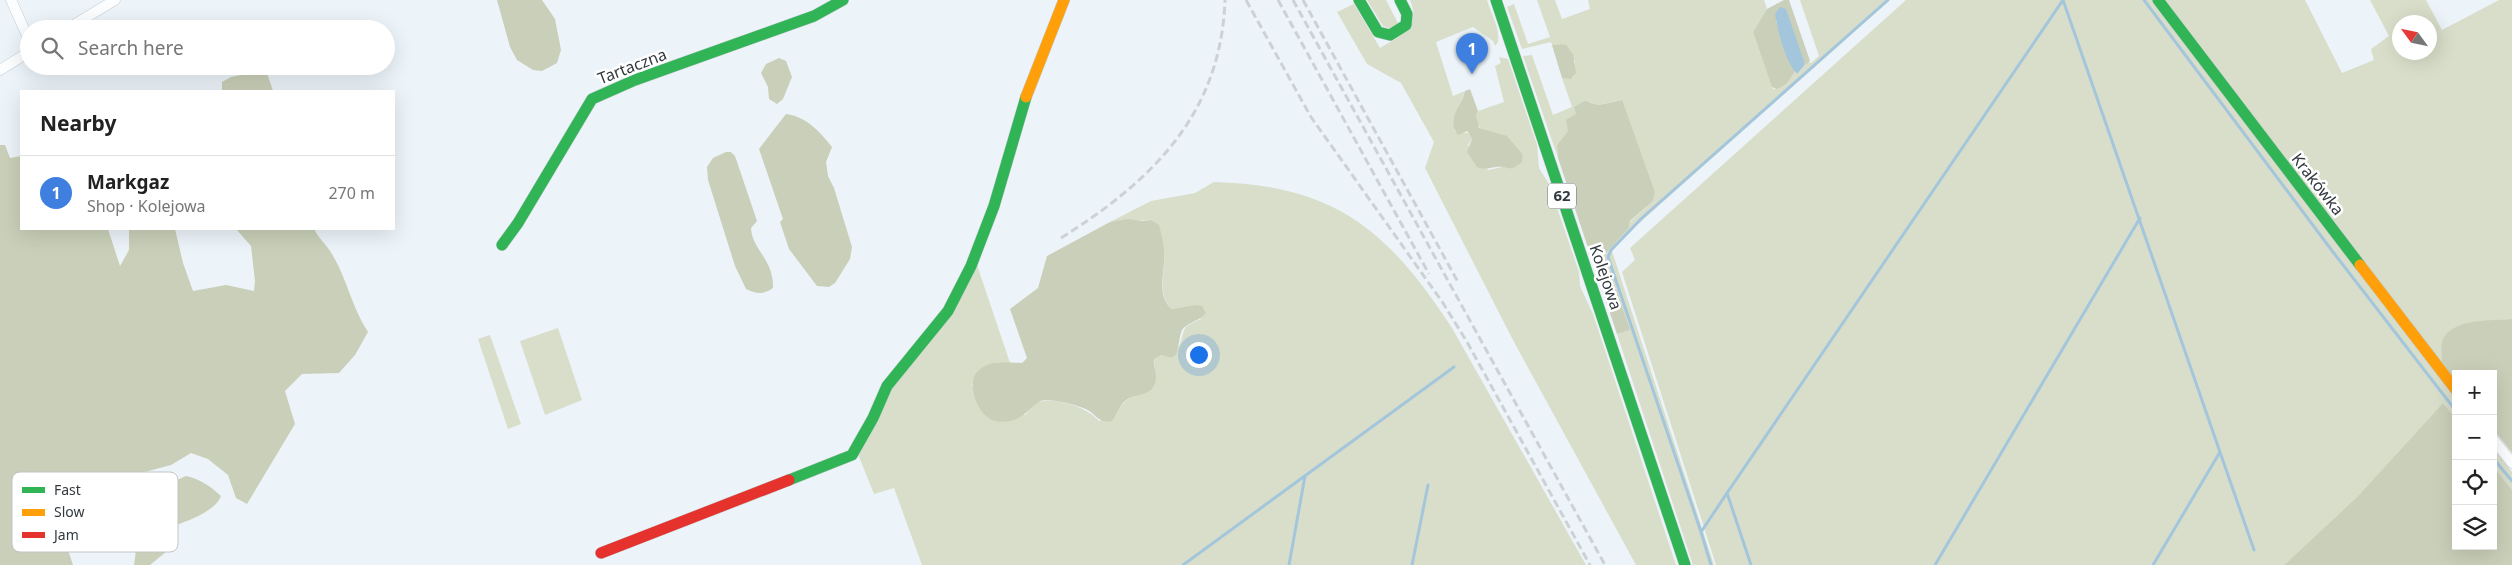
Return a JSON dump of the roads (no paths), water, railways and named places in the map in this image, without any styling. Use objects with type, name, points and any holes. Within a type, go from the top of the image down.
[{"type":"street","points":[[10,0],[20,21]]},
{"type":"street","points":[[82,20],[115,0]]},
{"type":"street","name":"Tartaczna","points":[[502,245],[522,216],[592,99],[628,83],[814,16],[843,0]]},
{"type":"street","points":[[601,553],[852,455],[873,418],[887,386],[948,311],[971,266],[992,212],[1036,68],[1064,0]]},
{"type":"street","points":[[1359,0],[1378,32],[1390,35],[1406,25],[1407,14],[1400,0]]},
{"type":"street","name":"Kolejowa","points":[[1496,0],[1685,565]]},
{"type":"street","name":"Krakówka","points":[[2158,0],[2452,385]]},
{"type":"street","points":[[0,70],[20,58]]},
{"type":"street","points":[[2497,444],[2512,463]]},
{"type":"water","points":[[1780,7],[1786,9],[1804,61],[1804,66],[1797,74],[1789,62],[1780,37],[1775,14]]},
{"type":"waterway","points":[[1727,493],[1701,532],[1608,257],[1611,250],[1642,218],[1888,0]]},
{"type":"waterway","points":[[2063,0],[2254,550]]},
{"type":"waterway","points":[[1751,565],[1727,493],[2063,0]]},
{"type":"waterway","points":[[2144,0],[2333,252],[2452,406]]},
{"type":"waterway","points":[[1935,565],[2140,218]]},
{"type":"waterway","points":[[1183,565],[1454,367]]},
{"type":"waterway","points":[[2153,565],[2220,452]]},
{"type":"waterway","points":[[2495,460],[2512,481]]},
{"type":"waterway","points":[[1289,565],[1305,476]]},
{"type":"waterway","points":[[1412,565],[1428,485]]},
{"type":"waterway","points":[[1701,532],[1711,565]]},
{"type":"railway","points":[[1061,238],[1124,193],[1152,168],[1176,140],[1195,110],[1210,77],[1221,41],[1225,0]]},
{"type":"railway","points":[[1246,0],[1311,117],[1443,303],[1467,342],[1590,565]]},
{"type":"railway","points":[[1278,0],[1429,274]]},
{"type":"railway","points":[[1293,0],[1605,565]]},
{"type":"railway","points":[[1303,0],[1458,282]]},
{"type":"place","name":"Markgaz","points":[[1472,74]]}]
